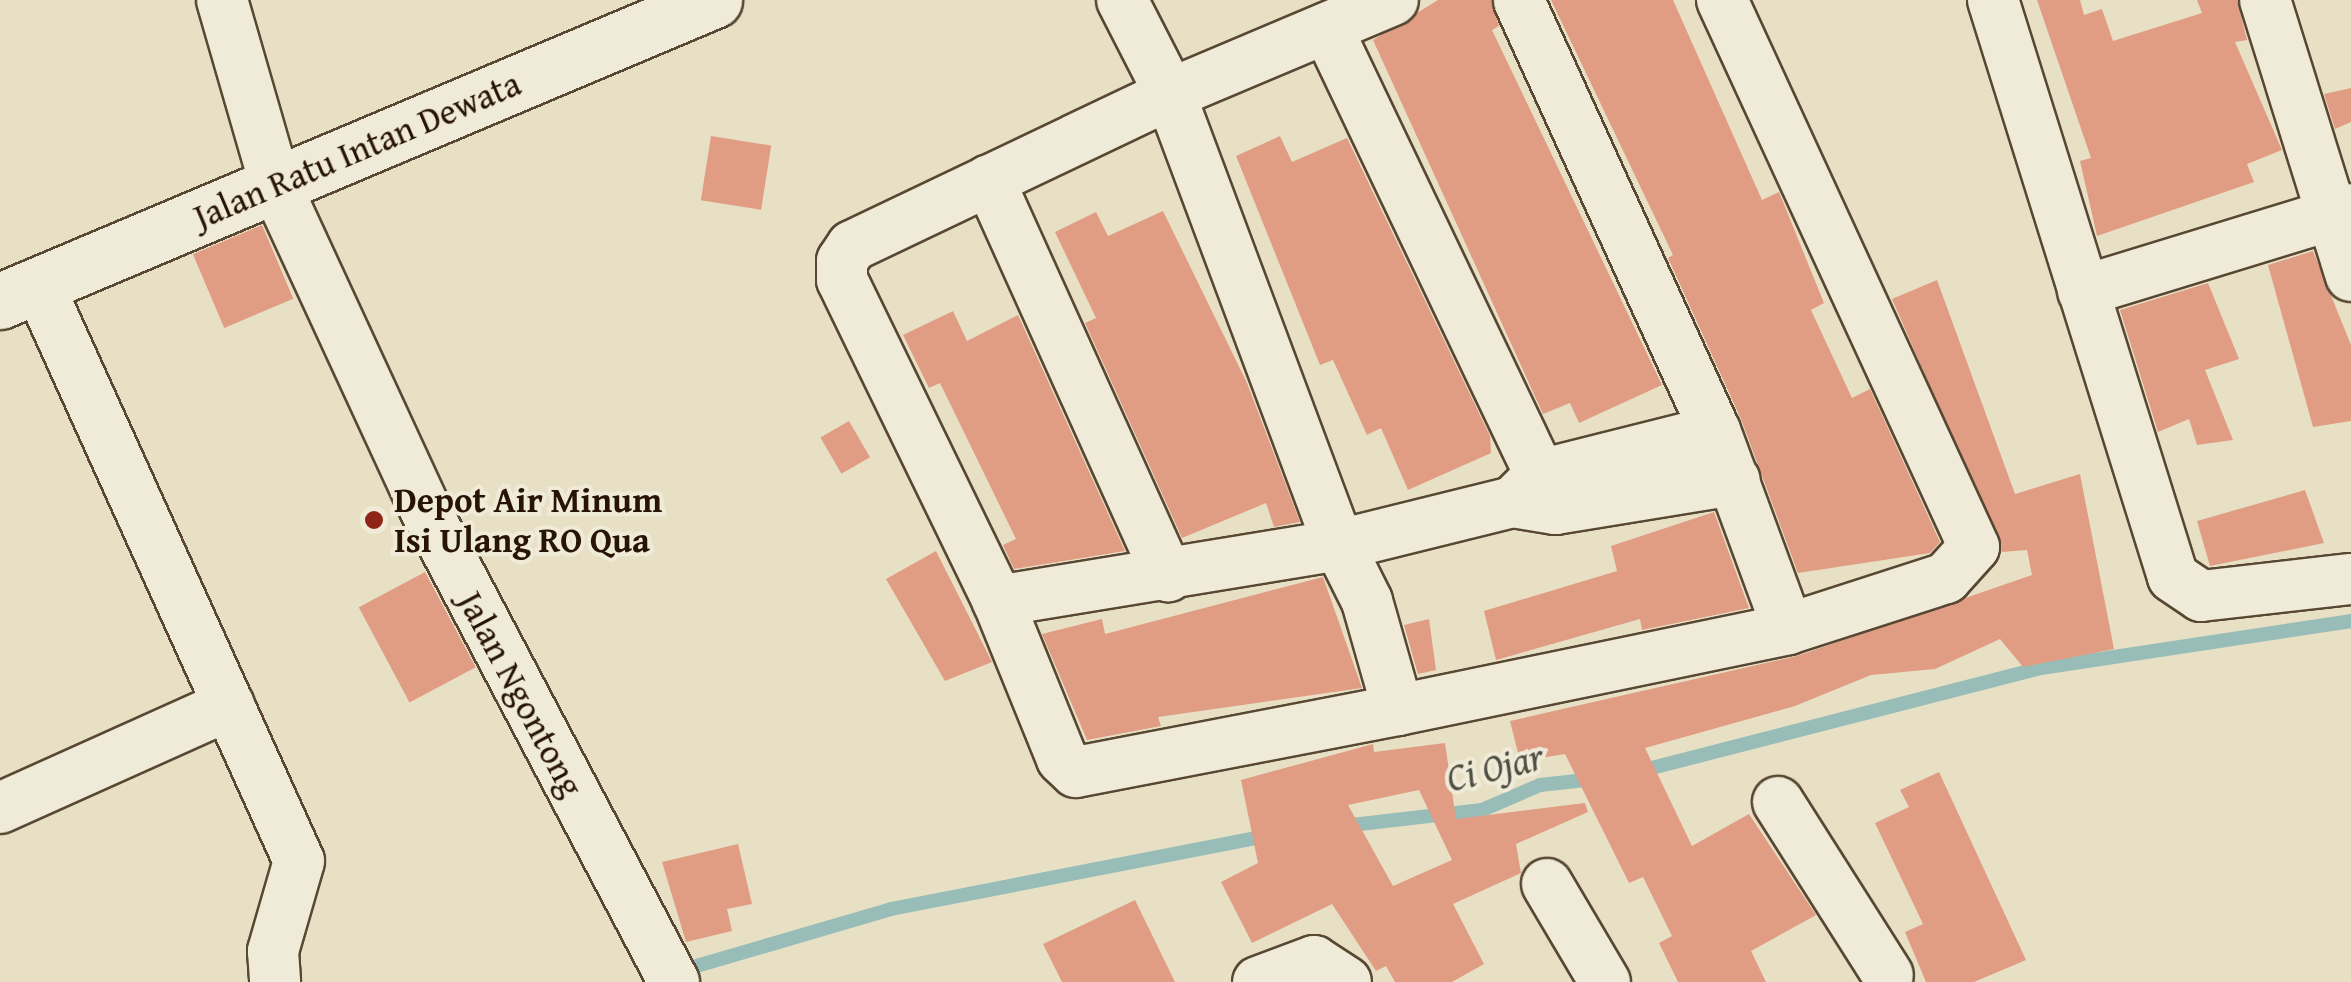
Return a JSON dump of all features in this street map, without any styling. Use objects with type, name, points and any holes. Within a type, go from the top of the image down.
[{"type":"street","name":"Jalan Ngontong","points":[[222,0],[275,184],[425,509],[668,970]]},
{"type":"street","name":"Jalan Ratu Intan Dewata","points":[[19,292],[714,0]]},
{"type":"street","points":[[1122,0],[1170,94],[1338,544],[1367,601],[1398,710]]},
{"type":"street","points":[[1393,0],[1170,94],[852,246],[842,280],[998,601],[1062,758],[1076,772],[1788,629],[1946,578],[1974,547],[1722,0]]},
{"type":"street","points":[[1519,0],[1735,480],[1788,629]]},
{"type":"street","points":[[1993,0],[2173,578],[2201,596],[2351,579]]},
{"type":"street","points":[[2265,0],[2341,212],[2351,276]]},
{"type":"street","points":[[1327,28],[1526,489],[1555,509],[1735,480]]},
{"type":"street","points":[[990,180],[1168,576]]},
{"type":"street","points":[[2082,290],[2341,212]]},
{"type":"street","points":[[19,292],[229,705],[300,861],[273,952],[275,982]]},
{"type":"street","points":[[998,601],[1168,576],[1338,544],[1714,431]]},
{"type":"street","points":[[0,808],[229,705]]},
{"type":"street","points":[[1778,802],[1886,980]]},
{"type":"street","points":[[1547,884],[1605,982]]},
{"type":"street","points":[[1258,982],[1314,961],[1346,982]]},
{"type":"building","points":[[1438,0],[1491,0],[1499,26],[1492,30],[1662,385],[1579,423],[1570,403],[1543,414],[1373,40]]},
{"type":"building","points":[[1551,0],[1673,0],[1762,200],[1779,192],[1824,303],[1811,310],[1852,398],[1870,389],[1940,542],[1930,553],[1798,573],[1741,419],[1668,258],[1673,255]]},
{"type":"building","points":[[2037,0],[2080,0],[2084,15],[2102,9],[2113,41],[2202,13],[2197,0],[2237,0],[2247,40],[2235,42],[2282,150],[2247,164],[2254,182],[2097,236],[2080,161],[2091,158]]},
{"type":"building","points":[[2351,88],[2351,122],[2335,129],[2324,94]]},
{"type":"building","points":[[711,136],[771,146],[761,210],[701,200]]},
{"type":"building","points":[[1280,136],[1292,162],[1347,138],[1490,436],[1491,453],[1408,490],[1381,428],[1367,435],[1333,360],[1320,365],[1236,156]]},
{"type":"building","points":[[1163,211],[1247,383],[1300,522],[1274,527],[1266,503],[1182,538],[1085,323],[1096,318],[1055,232],[1096,212],[1108,236]]},
{"type":"building","points":[[262,225],[293,299],[224,328],[193,254]]},
{"type":"building","points":[[2313,251],[2351,345],[2351,421],[2313,427],[2268,265]]},
{"type":"building","points":[[1937,280],[2015,494],[2080,474],[2114,649],[2023,667],[2000,639],[1935,669],[1871,675],[1795,706],[1645,748],[1692,846],[1749,814],[1816,915],[1751,951],[1766,982],[1678,982],[1659,943],[1672,936],[1643,877],[1629,883],[1565,754],[1520,761],[1510,721],[1797,656],[2032,575],[2027,550],[2002,552],[1892,299]]},
{"type":"building","points":[[2208,283],[2239,359],[2205,370],[2233,440],[2197,445],[2189,419],[2158,432],[2120,310]]},
{"type":"building","points":[[953,311],[967,341],[1018,315],[1125,551],[1014,569],[1003,545],[1016,539],[940,383],[929,388],[903,335]]},
{"type":"building","points":[[849,421],[870,457],[841,474],[820,438]]},
{"type":"building","points":[[2305,490],[2324,543],[2210,566],[2197,521]]},
{"type":"building","points":[[1714,512],[1749,608],[1642,630],[1640,619],[1496,660],[1484,611],[1617,571],[1611,546]]},
{"type":"building","points":[[936,551],[992,662],[945,681],[886,579]]},
{"type":"building","points":[[425,572],[476,667],[409,703],[359,607]]},
{"type":"building","points":[[1323,577],[1362,688],[1158,717],[1161,726],[1087,740],[1042,634],[1102,619],[1105,634]]},
{"type":"building","points":[[1429,619],[1436,670],[1418,674],[1404,625]]},
{"type":"building","points":[[1445,743],[1456,819],[1585,803],[1588,812],[1516,844],[1521,873],[1453,904],[1484,964],[1452,982],[1395,982],[1386,966],[1376,971],[1332,904],[1252,943],[1221,882],[1258,863],[1241,780],[1373,744],[1374,752]],"holes":[[[1419,790],[1452,860],[1393,886],[1348,805]]]},
{"type":"building","points":[[1939,772],[2026,960],[1974,982],[1926,982],[1905,932],[1923,924],[1875,823],[1909,807],[1900,790]]},
{"type":"building","points":[[738,844],[752,904],[727,909],[732,931],[686,942],[662,862]]},
{"type":"building","points":[[1135,900],[1175,982],[1062,982],[1043,944]]},
{"type":"waterway","name":"Ci Ojar","points":[[1640,771],[2041,668],[2351,621]]},
{"type":"waterway","name":"Ci Ojar","points":[[1343,826],[1482,810],[1540,785],[1595,779]]},
{"type":"waterway","name":"Ci Ojar","points":[[676,972],[891,909],[1267,836]]},
{"type":"place","name":"Depot Air Minum Isi Ulang RO Qua","points":[[374,520]]}]
